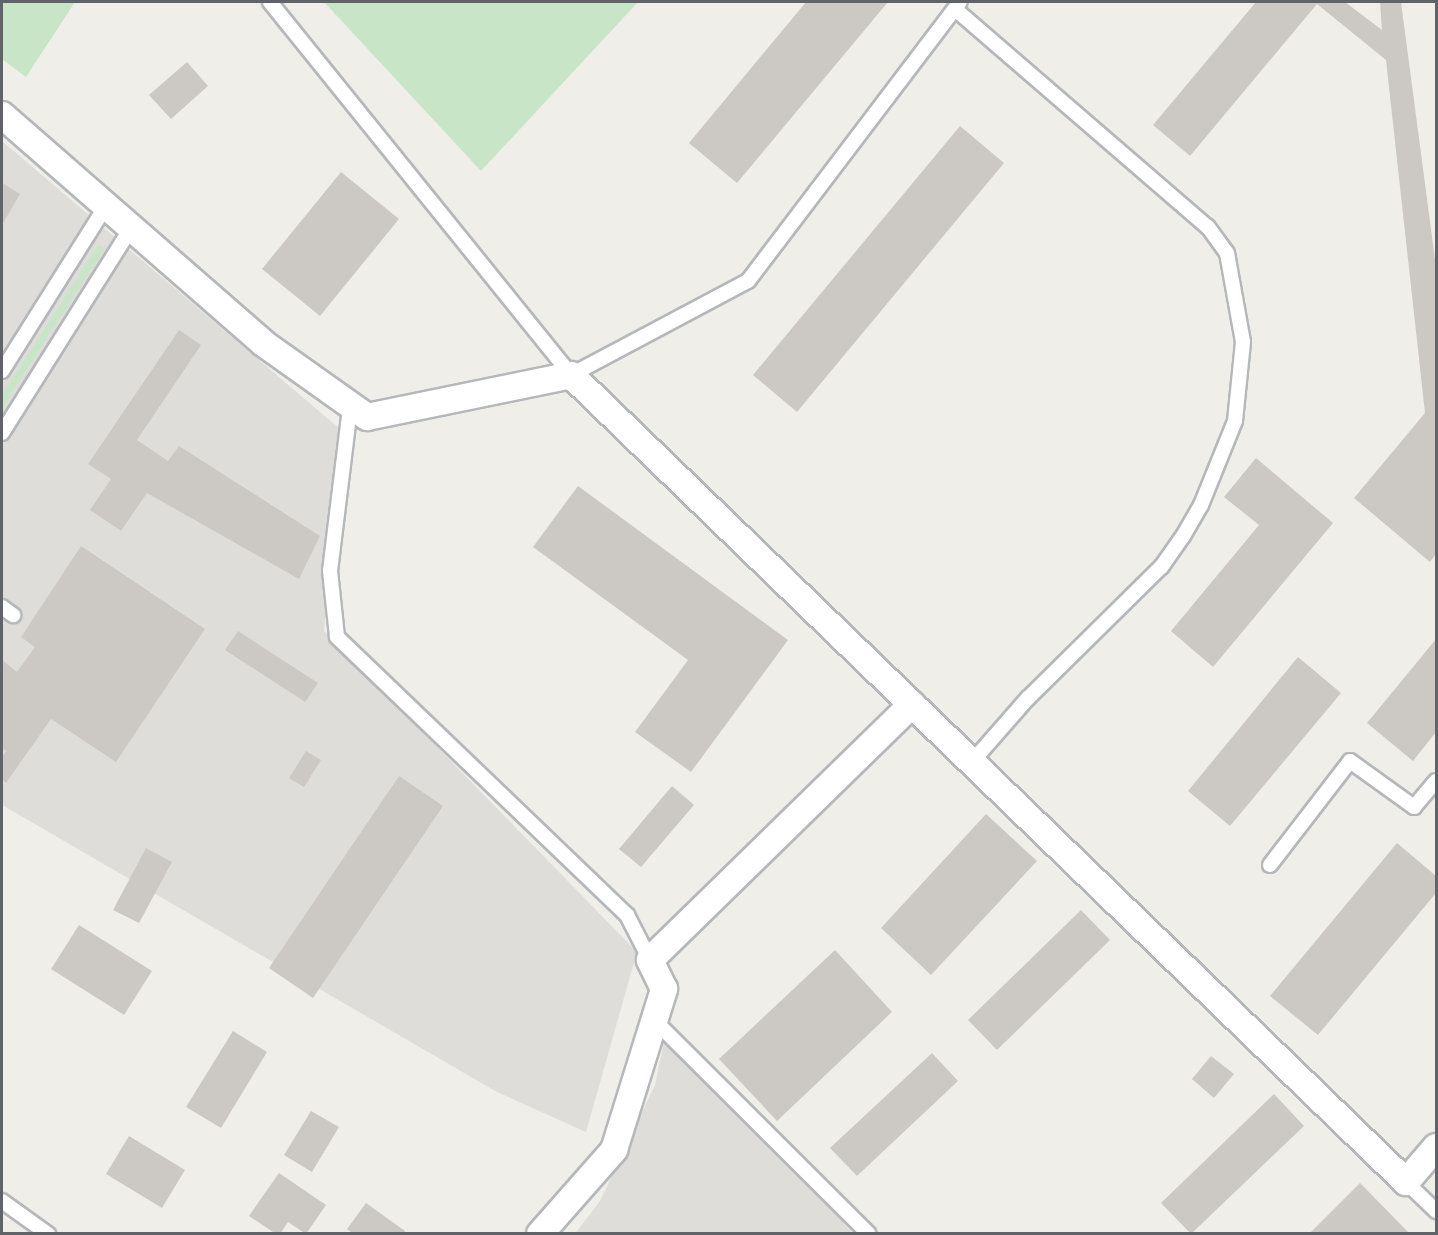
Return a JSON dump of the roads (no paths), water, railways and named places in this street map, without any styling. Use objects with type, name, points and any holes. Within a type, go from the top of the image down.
[{"type":"street","points":[[2,115],[263,342],[350,408],[367,417],[571,375],[1406,1182],[1437,1147]]},
{"type":"street","points":[[540,1233],[614,1150],[664,988],[650,960],[912,704]]},
{"type":"lane","points":[[270,2],[571,375],[748,281],[958,5],[1208,227],[1227,253],[1243,342],[1235,421],[1201,505],[1161,567],[1028,698],[972,762]]},
{"type":"lane","points":[[2,371],[106,206]]},
{"type":"lane","points":[[2,433],[131,228]]},
{"type":"lane","points":[[350,408],[330,571],[337,637],[627,915],[650,960]]},
{"type":"lane","points":[[1270,865],[1350,761],[1414,807],[1437,781]]},
{"type":"lane","points":[[654,1020],[869,1233]]},
{"type":"lane","points":[[1406,1182],[1437,1211]]},
{"type":"lane","points":[[2,1201],[48,1233]]}]
